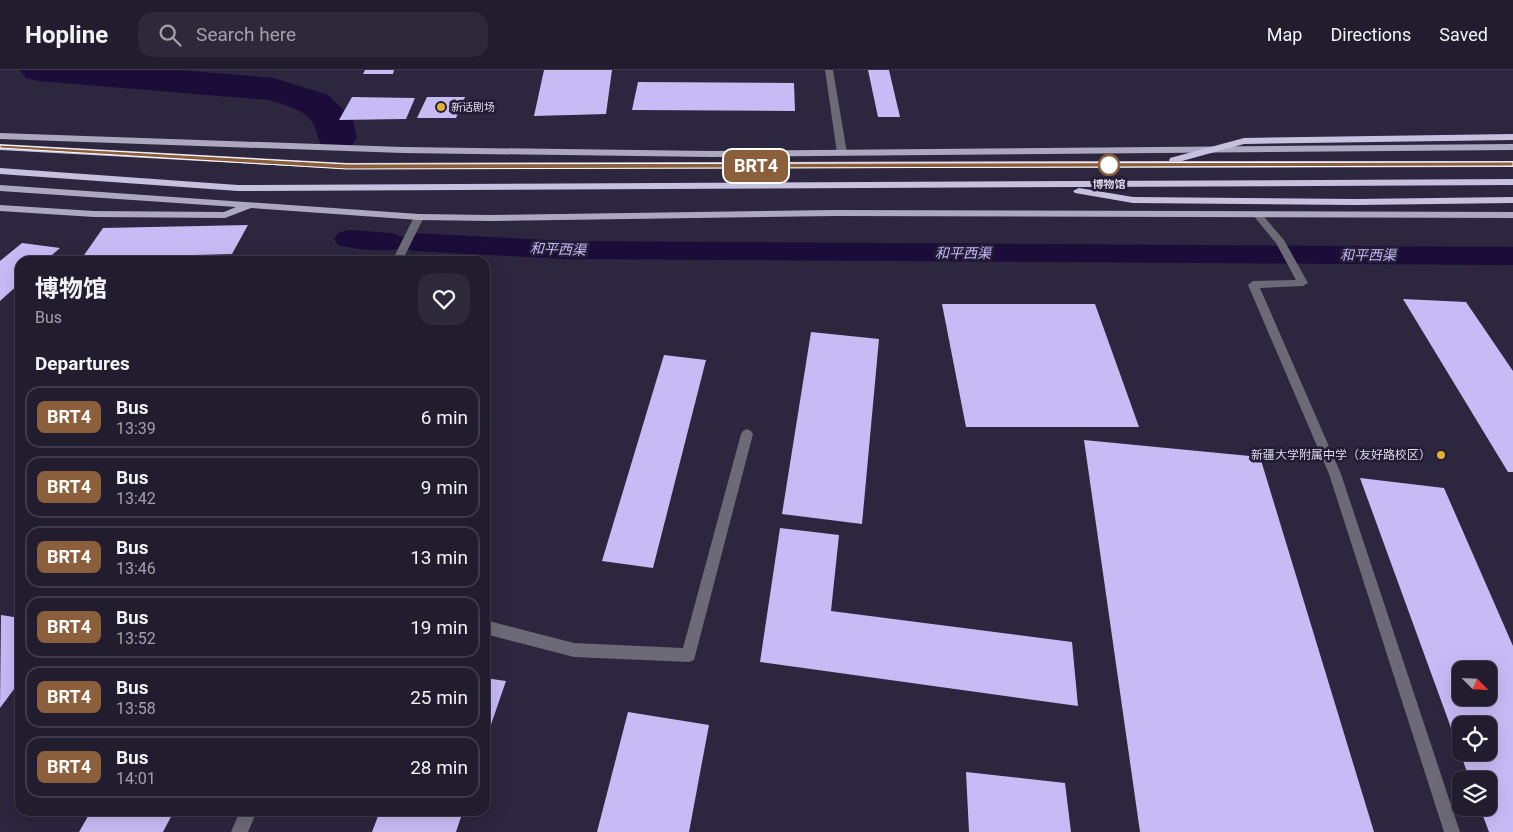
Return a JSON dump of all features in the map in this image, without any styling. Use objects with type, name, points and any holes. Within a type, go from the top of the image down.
[{"type":"highway","points":[[1153,165],[1244,141],[1513,137]]},
{"type":"highway","points":[[0,147],[347,166],[1513,164]]},
{"type":"highway","points":[[0,171],[238,188],[1513,182]]},
{"type":"highway","points":[[1038,184],[1133,200],[1357,202],[1513,200]]},
{"type":"main road","points":[[0,136],[403,150],[702,154],[1513,146]]},
{"type":"main road","points":[[0,188],[419,217],[834,213],[1513,215]]},
{"type":"main road","points":[[0,208],[94,214],[225,215],[251,205]]},
{"type":"street","points":[[830,70],[842,153]]},
{"type":"street","points":[[1257,214],[1280,242],[1304,283],[1253,285],[1335,474],[1452,832]]},
{"type":"street","points":[[400,256],[419,217]]},
{"type":"street","points":[[490,628],[574,650],[689,655],[747,434]]},
{"type":"street","points":[[239,832],[247,816]]},
{"type":"building","points":[[365,70],[394,70],[393,74],[363,74]]},
{"type":"building","points":[[544,70],[612,70],[606,114],[534,116]]},
{"type":"building","points":[[868,70],[889,70],[900,117],[878,117]]},
{"type":"building","points":[[638,82],[794,83],[795,111],[632,110]]},
{"type":"building","points":[[352,97],[415,98],[406,119],[339,120]]},
{"type":"building","name":"新话剧场","points":[[427,97],[465,97],[456,118],[417,118]]},
{"type":"building","points":[[248,225],[232,254],[83,256],[103,228]]},
{"type":"building","points":[[22,243],[60,248],[51,256],[15,256],[15,288],[0,301],[0,261]]},
{"type":"building","points":[[1403,299],[1466,302],[1513,371],[1513,472],[1508,472]]},
{"type":"building","points":[[942,304],[1095,304],[1139,427],[966,427]]},
{"type":"building","points":[[811,332],[879,339],[862,524],[782,514]]},
{"type":"building","points":[[664,355],[706,360],[653,568],[602,561]]},
{"type":"building","points":[[1084,440],[1260,457],[1374,832],[1140,832]]},
{"type":"building","points":[[1360,478],[1444,488],[1513,646],[1513,832],[1489,832],[1483,816],[1497,816],[1497,771],[1467,771],[1463,761],[1497,761],[1497,716],[1452,716],[1452,731]]},
{"type":"building","points":[[780,528],[839,535],[831,611],[1072,642],[1078,706],[760,662]]},
{"type":"building","points":[[1,615],[15,617],[15,688],[0,708]]},
{"type":"building","points":[[490,679],[506,681],[490,727]]},
{"type":"building","points":[[628,712],[709,725],[689,832],[597,832]]},
{"type":"building","points":[[966,772],[1065,783],[1071,832],[969,832]]},
{"type":"building","points":[[88,816],[171,816],[163,832],[79,832]]},
{"type":"building","points":[[378,816],[461,816],[456,832],[372,832]]},
{"type":"waterway","name":"和平西渠","points":[[39,70],[274,89],[314,103],[333,121],[337,138]]},
{"type":"waterway","name":"和平西渠","points":[[348,239],[392,242]]},
{"type":"waterway","name":"和平西渠","points":[[413,242],[567,250],[1513,256]]},
{"type":"bus line","name":"BRT4","points":[[0,147],[347,166],[1513,164]]},
{"type":"place","name":"新话剧场","points":[[441,107]]},
{"type":"place","name":"博物馆","points":[[1109,165]]},
{"type":"place","name":"新疆大学附属中学（友好路校区）","points":[[1441,455]]}]
